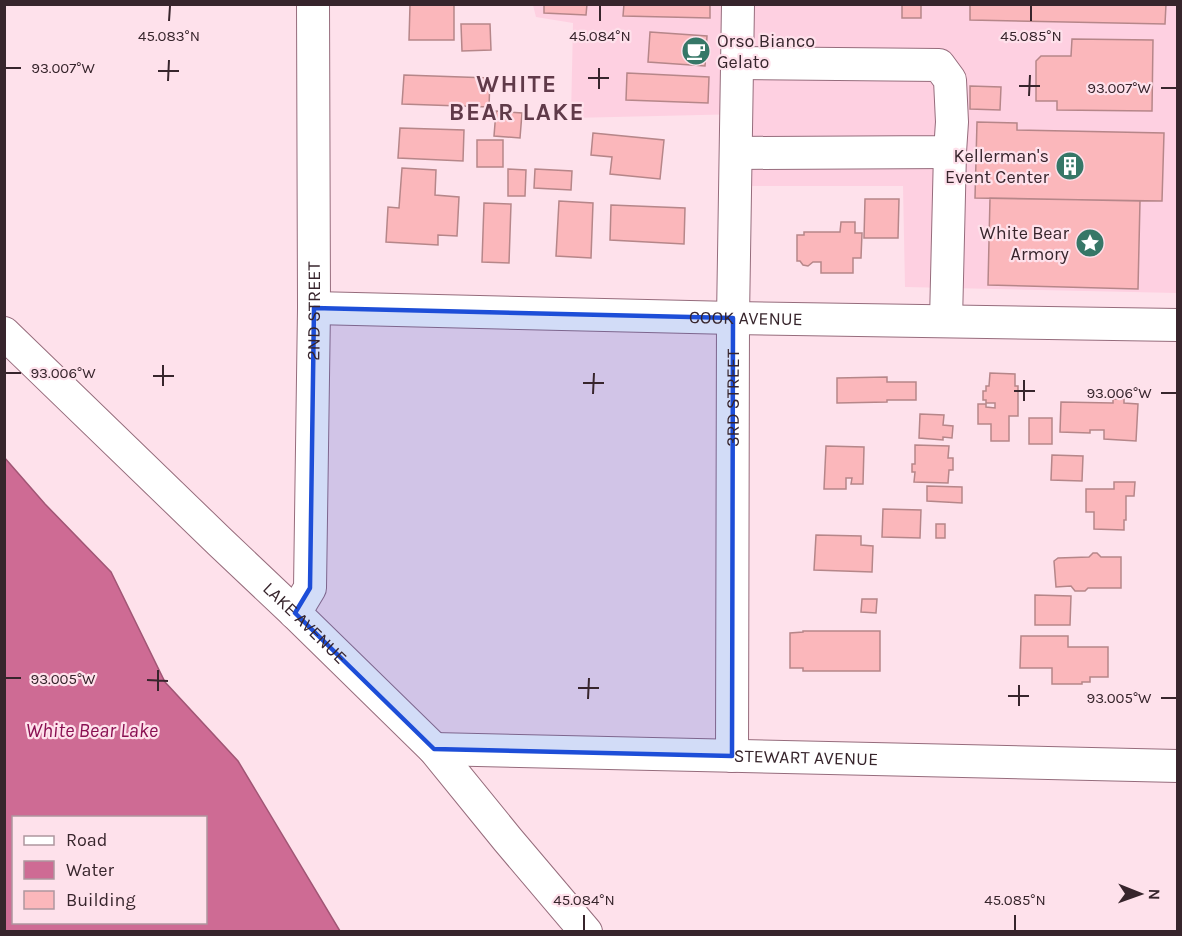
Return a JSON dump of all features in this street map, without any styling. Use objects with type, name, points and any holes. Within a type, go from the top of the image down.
[{"type":"street","name":"2ND STREET","points":[[295,613],[310,588],[314,308],[313,4]]},
{"type":"street","name":"3RD STREET","points":[[732,756],[738,4]]},
{"type":"street","points":[[737,63],[939,65],[950,80],[952,122],[946,321]]},
{"type":"street","points":[[736,153],[950,152]]},
{"type":"street","name":"COOK AVENUE","points":[[314,308],[1178,325]]},
{"type":"street","name":"LAKE AVENUE","points":[[4,333],[434,749],[586,932]]},
{"type":"street","name":"STEWART AVENUE","points":[[434,749],[1178,765]]},
{"type":"highlighted area","points":[[314,308],[733,318],[732,756],[434,749],[295,613],[310,588]]},
{"type":"shaded area","points":[[533,5],[1177,5],[1177,293],[905,287],[903,186],[747,186],[744,114],[571,118],[573,23],[536,17]]},
{"type":"water","name":"White Bear Lake","points":[[4,457],[45,504],[111,572],[165,682],[238,761],[340,931],[5,931]]},
{"type":"building","points":[[544,4],[587,4],[586,15],[544,13]]},
{"type":"building","points":[[624,4],[710,4],[710,18],[623,16]]},
{"type":"building","points":[[902,4],[921,4],[921,18],[902,18]]},
{"type":"building","points":[[970,4],[1166,4],[1165,24],[970,20]]},
{"type":"building","points":[[410,5],[454,5],[454,40],[409,40]]},
{"type":"building","points":[[461,24],[490,24],[491,50],[462,51]]},
{"type":"building","points":[[650,32],[707,36],[705,66],[648,62]]},
{"type":"building","points":[[1072,39],[1153,40],[1152,111],[1057,110],[1057,101],[1036,101],[1036,61],[1041,56],[1071,56]]},
{"type":"building","points":[[627,73],[709,77],[708,103],[626,100]]},
{"type":"building","points":[[404,75],[490,78],[489,107],[402,104]]},
{"type":"building","points":[[970,86],[1001,87],[1000,110],[970,109]]},
{"type":"building","points":[[496,111],[522,113],[520,138],[494,136]]},
{"type":"building","name":"Kellerman's Event Center","points":[[977,122],[1017,123],[1017,130],[1164,133],[1162,201],[975,198]]},
{"type":"building","points":[[400,128],[464,130],[463,161],[398,158]]},
{"type":"building","points":[[593,133],[664,140],[660,179],[610,174],[612,157],[591,155]]},
{"type":"building","points":[[477,140],[503,140],[503,167],[477,167]]},
{"type":"building","points":[[402,168],[436,170],[435,195],[459,197],[457,236],[438,235],[438,245],[386,242],[388,207],[399,208]]},
{"type":"building","points":[[508,169],[526,170],[525,196],[508,196]]},
{"type":"building","points":[[535,169],[572,171],[571,190],[534,188]]},
{"type":"building","points":[[990,198],[1140,201],[1138,289],[988,285]]},
{"type":"building","points":[[865,199],[899,199],[898,238],[864,238]]},
{"type":"building","points":[[559,201],[593,203],[591,258],[556,256]]},
{"type":"building","points":[[484,203],[511,204],[509,263],[482,262]]},
{"type":"building","points":[[611,205],[685,208],[684,244],[610,240]]},
{"type":"building","points":[[841,222],[855,222],[855,233],[862,233],[861,258],[853,258],[853,273],[821,273],[821,262],[813,262],[808,266],[797,261],[797,235],[804,235],[804,232],[840,232]]},
{"type":"building","points":[[990,373],[1015,374],[1015,386],[1018,386],[1018,416],[1009,416],[1009,441],[991,441],[991,424],[978,424],[978,404],[986,404],[986,407],[995,408],[995,403],[986,403],[986,400],[983,400],[983,391],[986,391],[986,386],[989,386]]},
{"type":"building","points":[[887,377],[887,382],[916,382],[916,400],[837,403],[837,378]]},
{"type":"building","points":[[1113,399],[1124,399],[1124,403],[1138,404],[1136,441],[1104,439],[1104,430],[1090,430],[1090,433],[1060,432],[1061,402],[1113,403]]},
{"type":"building","points":[[920,414],[944,415],[943,425],[953,426],[952,438],[943,437],[943,440],[919,438]]},
{"type":"building","points":[[1029,418],[1052,418],[1052,444],[1029,444]]},
{"type":"building","points":[[915,445],[949,446],[948,458],[953,458],[953,470],[949,470],[948,483],[914,482],[915,472],[912,472],[912,464],[915,464]]},
{"type":"building","points":[[826,446],[864,447],[863,484],[851,484],[852,478],[846,478],[846,489],[824,489]]},
{"type":"building","points":[[1052,455],[1083,456],[1082,481],[1051,480]]},
{"type":"building","points":[[1114,482],[1135,482],[1134,496],[1126,496],[1124,530],[1094,529],[1094,512],[1086,512],[1086,489],[1114,489]]},
{"type":"building","points":[[927,486],[962,487],[962,503],[927,501]]},
{"type":"building","points":[[883,509],[921,510],[920,538],[882,537]]},
{"type":"building","points":[[936,524],[945,524],[945,538],[936,538]]},
{"type":"building","points":[[816,535],[861,536],[861,545],[873,546],[872,572],[814,570]]},
{"type":"building","points":[[1093,553],[1101,557],[1121,557],[1121,588],[1088,588],[1085,591],[1075,591],[1071,586],[1056,587],[1054,561],[1058,558],[1089,557]]},
{"type":"building","points":[[1035,595],[1071,596],[1070,625],[1035,625]]},
{"type":"building","points":[[862,599],[877,599],[876,613],[861,612]]},
{"type":"building","points":[[880,631],[880,671],[803,671],[803,668],[790,668],[790,633]]},
{"type":"building","points":[[1021,636],[1068,636],[1068,647],[1108,647],[1108,677],[1090,677],[1090,682],[1082,682],[1082,684],[1052,684],[1052,668],[1020,668]]},
{"type":"place","name":"Orso Bianco Gelato","points":[[696,51]]},
{"type":"place","name":"Kellerman's Event Center","points":[[1070,166]]},
{"type":"place","name":"White Bear Armory","points":[[1090,243]]},
{"type":"district","name":"WHITE BEAR LAKE","points":[[517,98]]}]
